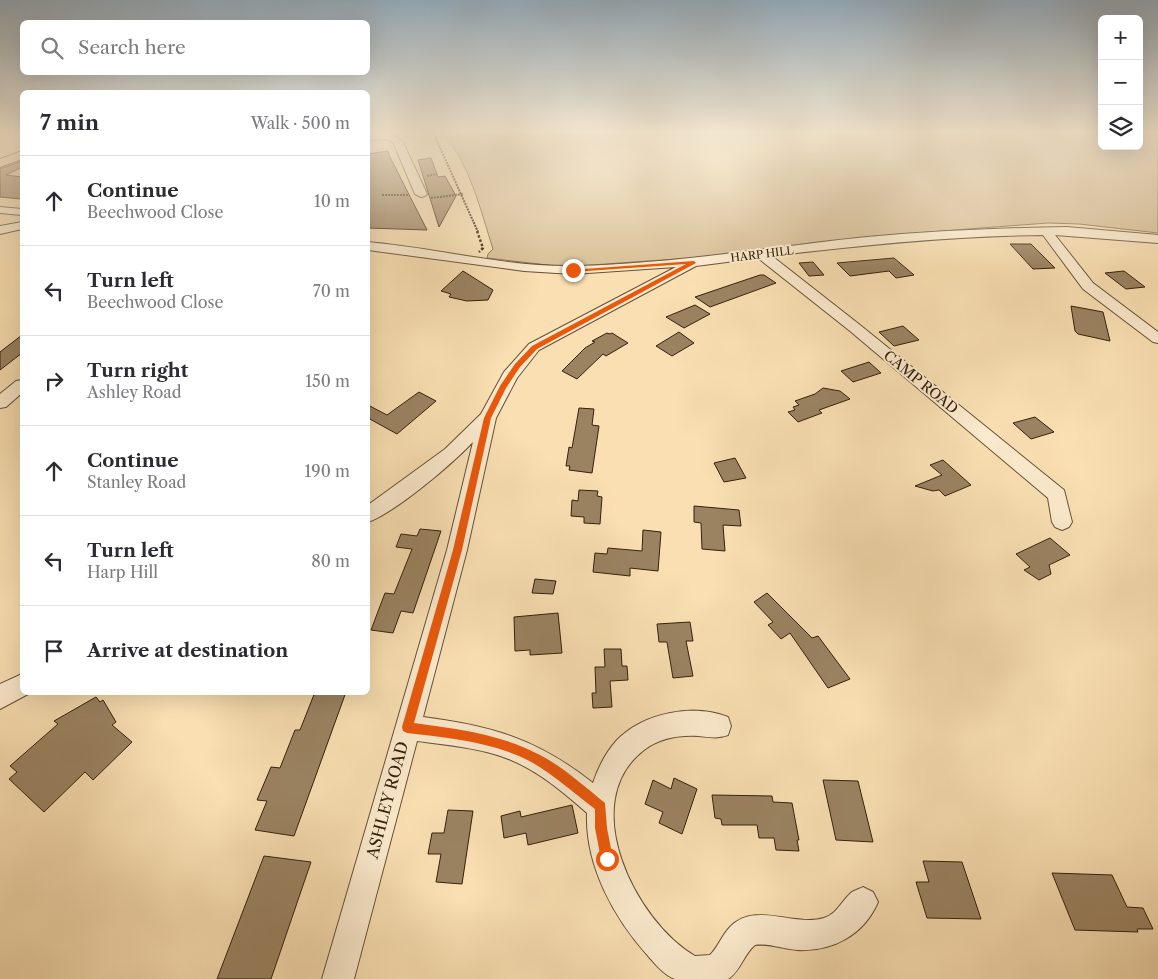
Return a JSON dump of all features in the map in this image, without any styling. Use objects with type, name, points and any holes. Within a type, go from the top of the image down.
[{"type":"street","points":[[414,178],[421,194]]},
{"type":"street","points":[[0,210],[20,212]]},
{"type":"street","points":[[0,230],[20,226]]},
{"type":"street","points":[[1046,231],[1088,286],[1158,338]]},
{"type":"street","name":"HARP HILL","points":[[370,246],[562,270],[694,262],[907,238],[988,232],[1046,231],[1158,239]]},
{"type":"street","name":"CAMP ROAD","points":[[762,254],[1056,494],[1062,522]]},
{"type":"street","points":[[370,513],[400,493],[456,449],[488,418],[510,376],[534,347],[694,262]]},
{"type":"street","points":[[0,403],[20,387]]},
{"type":"street","name":"ASHLEY ROAD","points":[[338,979],[457,550],[488,418]]},
{"type":"street","points":[[456,449],[480,455]]},
{"type":"street","points":[[0,697],[20,686]]},
{"type":"street","points":[[719,726],[689,723],[676,724],[654,730],[642,736],[621,755],[607,780],[601,807],[602,839],[614,879],[636,919],[651,938],[669,956],[690,971],[707,972],[722,966],[735,943],[749,931],[763,930],[818,936],[833,932],[845,923],[863,902]]},
{"type":"street","points":[[407,727],[484,739],[519,750],[553,769],[601,807]]},
{"type":"path","points":[[455,178],[483,248],[474,259]]},
{"type":"path","points":[[382,195],[421,194],[433,198],[463,194]]},
{"type":"shaded area","points":[[469,178],[1158,178],[1158,233],[1079,224],[1048,223],[875,236],[704,257],[564,267],[487,258],[493,249]]},
{"type":"building","points":[[0,178],[20,178],[20,199],[0,197]]},
{"type":"building","points":[[370,178],[400,178],[427,230],[370,228]]},
{"type":"building","points":[[424,178],[446,178],[456,196],[439,227]]},
{"type":"building","points":[[1010,244],[1031,244],[1055,268],[1033,269]]},
{"type":"building","points":[[894,258],[914,275],[896,278],[889,271],[850,276],[837,263]]},
{"type":"building","points":[[813,262],[824,275],[809,276],[799,263]]},
{"type":"building","points":[[463,271],[493,290],[488,300],[467,301],[449,297],[451,294],[441,291]]},
{"type":"building","points":[[1124,271],[1145,287],[1126,289],[1105,273]]},
{"type":"building","points":[[764,275],[776,283],[710,307],[695,297]]},
{"type":"building","points":[[695,305],[710,314],[684,328],[666,317]]},
{"type":"building","points":[[1071,306],[1103,312],[1110,341],[1078,334],[1075,331]]},
{"type":"building","points":[[903,326],[919,340],[894,346],[879,332]]},
{"type":"building","points":[[679,332],[694,343],[672,356],[656,346]]},
{"type":"building","points":[[607,333],[612,333],[628,343],[606,356],[603,354],[577,379],[562,371],[585,348],[595,342],[592,341]]},
{"type":"building","points":[[20,337],[20,355],[0,370],[0,352]]},
{"type":"building","points":[[869,362],[881,373],[853,382],[841,371]]},
{"type":"building","points":[[823,388],[840,391],[850,399],[819,410],[822,413],[798,422],[788,412],[795,410],[793,407],[799,405],[795,401],[815,394]]},
{"type":"building","points":[[419,392],[436,401],[397,434],[370,419],[370,406],[387,415]]},
{"type":"building","points":[[579,408],[594,409],[592,425],[599,426],[592,473],[569,470],[570,466],[566,466],[569,447],[572,448]]},
{"type":"building","points":[[1035,417],[1054,432],[1031,439],[1013,423]]},
{"type":"building","points":[[735,458],[746,478],[724,482],[714,463]]},
{"type":"building","points":[[943,460],[971,485],[945,496],[939,490],[933,491],[915,486],[942,475],[930,465]]},
{"type":"building","points":[[579,490],[598,491],[597,496],[602,497],[600,524],[584,523],[584,517],[571,516],[572,500],[578,501]]},
{"type":"building","points":[[694,506],[739,510],[741,526],[723,525],[725,551],[702,549],[701,523],[694,522]]},
{"type":"building","points":[[420,529],[441,531],[413,613],[401,611],[393,633],[371,630],[385,593],[394,594],[412,549],[396,547],[401,534],[417,536]]},
{"type":"building","points":[[643,530],[661,532],[658,571],[630,568],[630,576],[593,572],[595,553],[607,554],[608,548],[642,551]]},
{"type":"building","points":[[1050,538],[1070,555],[1049,565],[1051,574],[1039,580],[1024,570],[1030,567],[1016,554]]},
{"type":"building","points":[[535,579],[556,581],[553,594],[532,593]]},
{"type":"building","points":[[767,593],[812,638],[818,636],[850,679],[828,688],[790,633],[781,639],[768,625],[773,622],[754,602]]},
{"type":"building","points":[[558,613],[562,653],[530,655],[530,650],[515,651],[514,617]]},
{"type":"building","points":[[690,622],[693,641],[686,641],[693,676],[673,678],[667,642],[659,642],[657,624]]},
{"type":"building","points":[[604,649],[621,649],[622,666],[627,666],[628,680],[610,681],[612,707],[593,708],[592,693],[596,693],[595,667],[605,667]]},
{"type":"building","points":[[314,695],[345,695],[294,836],[255,830],[267,801],[257,800],[271,767],[280,768],[295,730],[300,730]]},
{"type":"building","points":[[96,697],[100,702],[103,700],[116,722],[112,725],[132,742],[93,780],[85,772],[44,812],[9,779],[17,772],[10,766],[58,724],[54,721]]},
{"type":"building","points":[[674,778],[697,789],[682,834],[659,823],[663,812],[645,804],[653,780],[671,789]]},
{"type":"building","points":[[823,780],[858,781],[873,842],[836,840]]},
{"type":"building","points":[[712,795],[772,796],[773,802],[792,803],[799,840],[797,840],[799,851],[776,850],[774,838],[759,838],[757,825],[722,825],[721,819],[715,818]]},
{"type":"building","points":[[572,805],[578,833],[528,845],[526,833],[504,838],[501,816],[520,811],[521,817]]},
{"type":"building","points":[[448,810],[473,811],[462,884],[436,882],[441,854],[428,854],[432,833],[444,833]]},
{"type":"building","points":[[264,856],[311,862],[271,979],[217,979]]},
{"type":"building","points":[[923,861],[962,862],[981,919],[927,918],[916,882],[929,882]]},
{"type":"building","points":[[1052,873],[1112,875],[1127,907],[1143,908],[1153,929],[1137,929],[1138,932],[1075,930]]},
{"type":"route","points":[[573,270],[694,262],[679,272],[534,347],[517,366],[503,387],[488,418],[457,550],[407,727],[466,735],[502,744],[519,750],[553,769],[601,807],[602,839],[607,859]]}]
